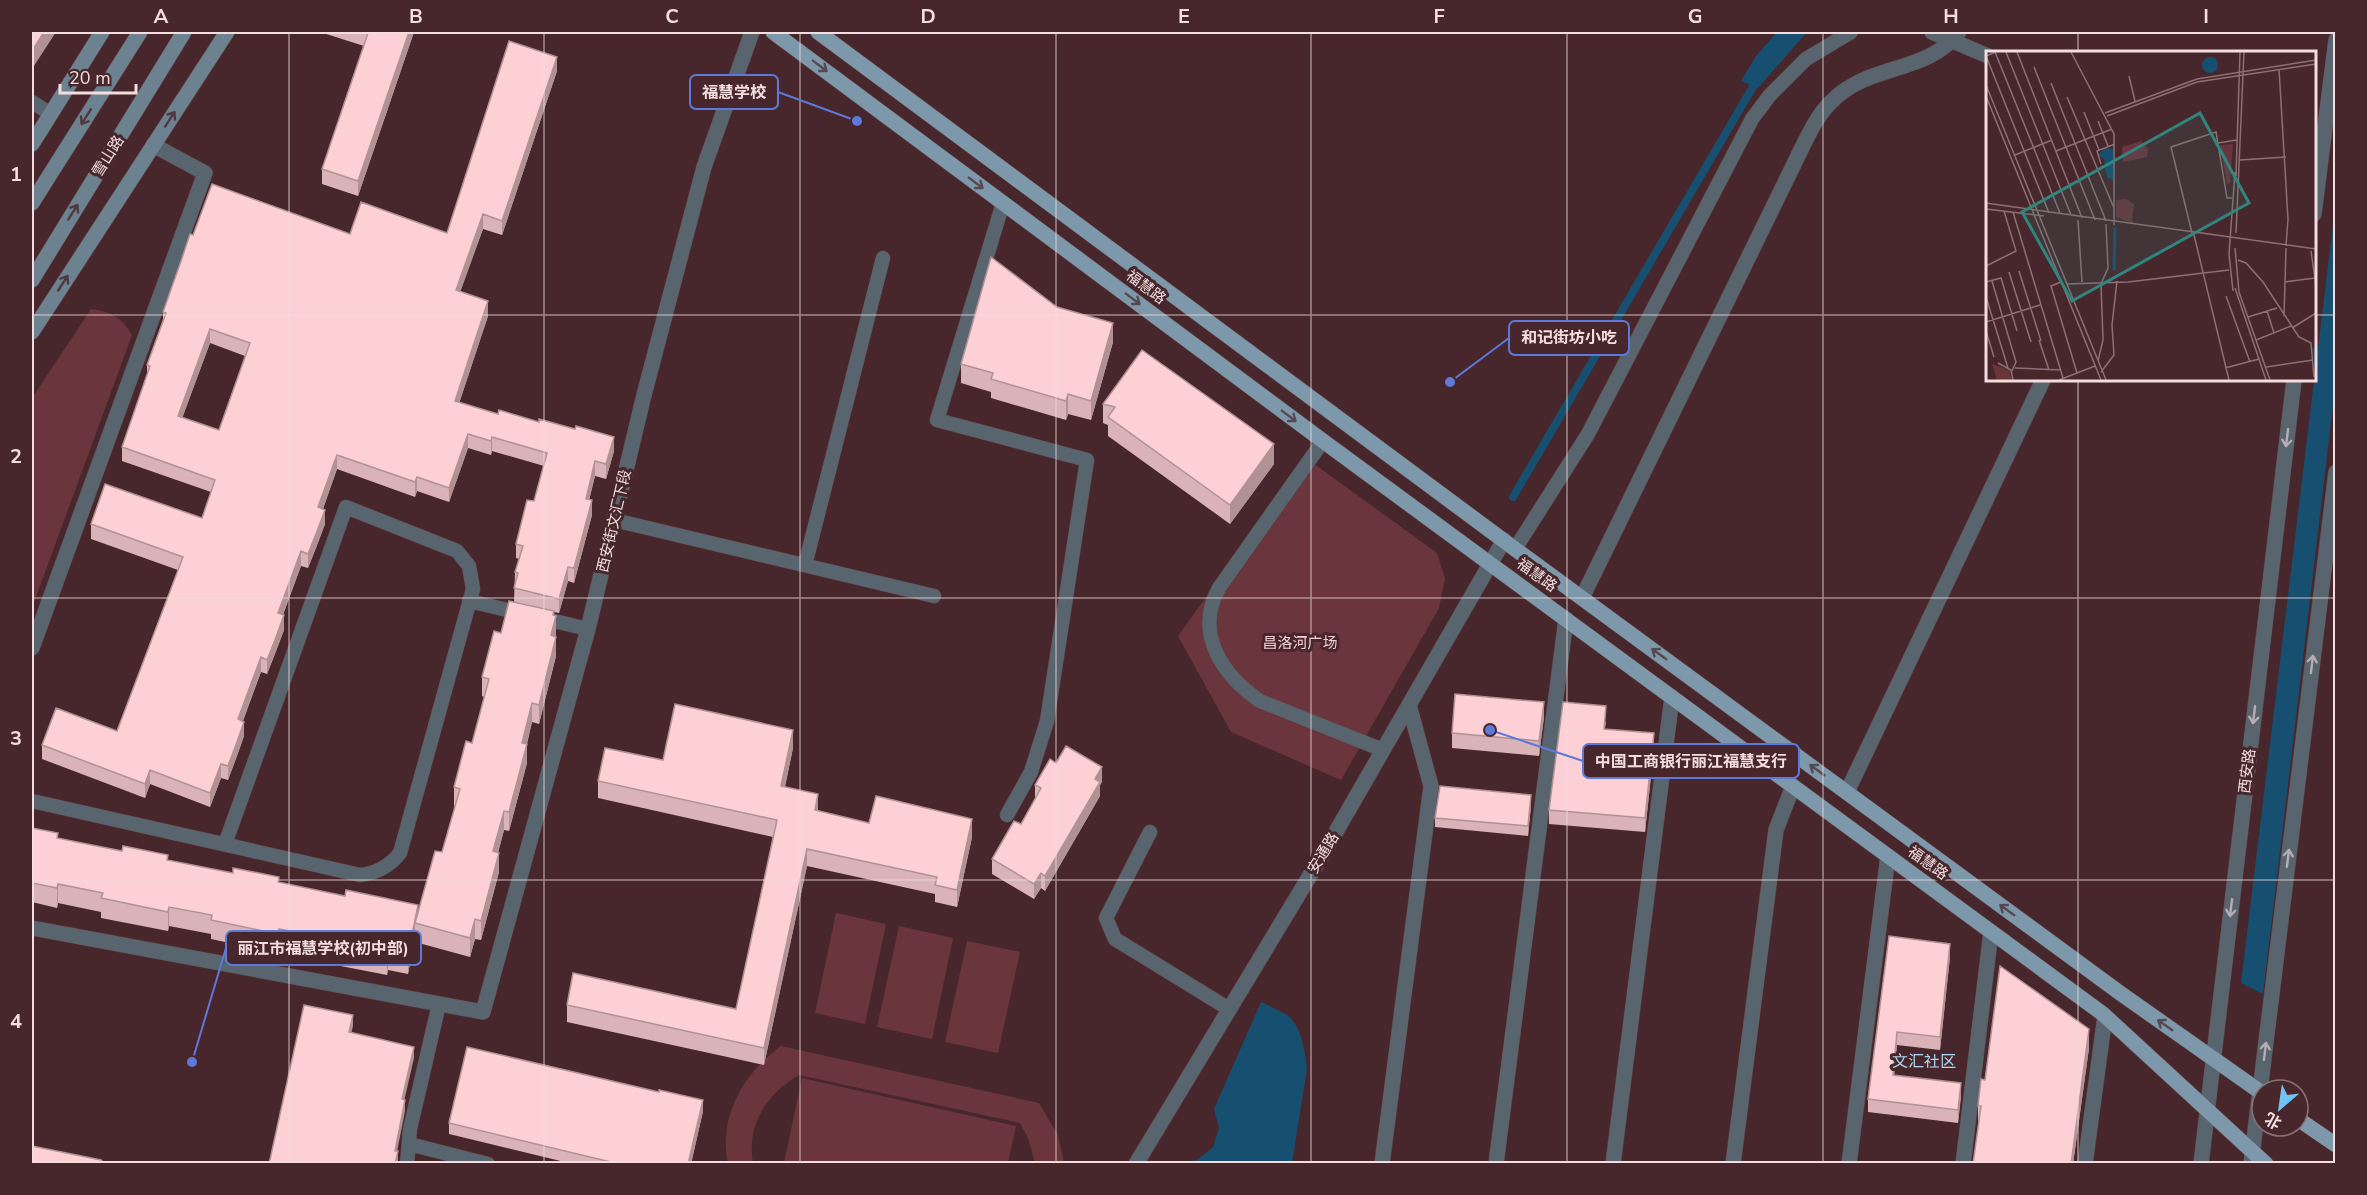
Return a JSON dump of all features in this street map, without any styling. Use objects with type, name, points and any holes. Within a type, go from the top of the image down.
[{"type":"main road","points":[[32,144],[102,32]]},
{"type":"main road","points":[[32,204],[140,32]]},
{"type":"main road","name":"雪山路","points":[[32,279],[184,32]]},
{"type":"main road","points":[[32,332],[227,32]]},
{"type":"main road","name":"福慧路","points":[[773,32],[1323,441],[2105,1016],[2207,1109],[2252,1157],[2266,1164]]},
{"type":"main road","name":"福慧路","points":[[818,32],[1582,598],[2250,1084]]},
{"type":"main road","points":[[2310,1127],[2336,1145]]},
{"type":"street","name":"西安街文汇下段","points":[[439,1004],[483,1012],[588,629],[644,395],[704,167],[752,32]]},
{"type":"street","points":[[1932,32],[1956,36],[1986,55]]},
{"type":"street","points":[[1582,598],[1796,160],[1831,102],[1859,82],[1891,69],[1927,59],[1956,36]]},
{"type":"street","points":[[2316,199],[2336,40]]},
{"type":"street","points":[[32,648],[204,173],[153,145]]},
{"type":"street","points":[[1846,792],[2043,381]]},
{"type":"street","name":"西安路","points":[[2201,1164],[2294,381]]},
{"type":"street","points":[[2263,1078],[2336,472]]},
{"type":"street","name":"安通路","points":[[1136,1164],[1491,564],[1510,545]]},
{"type":"street","points":[[1496,1164],[1566,619]]},
{"type":"street","points":[[1613,1164],[1672,697]]},
{"type":"street","points":[[1382,1164],[1431,786],[1409,705]]},
{"type":"street","points":[[1733,1164],[1776,830],[1793,786]]},
{"type":"street","points":[[1849,1164],[1888,856]]},
{"type":"street","points":[[32,928],[439,1004]]},
{"type":"street","points":[[1963,1164],[1991,932]]},
{"type":"street","points":[[2085,1164],[2105,1016]]},
{"type":"street","points":[[2252,1157],[2255,1138]]},
{"type":"lane","points":[[1510,545],[1588,434],[1752,119],[1770,95],[1806,59],[1851,32]]},
{"type":"lane","points":[[32,102],[51,114]]},
{"type":"lane","points":[[1003,203],[937,420],[1087,460],[1047,721],[1032,772],[1007,815]]},
{"type":"lane","points":[[805,565],[883,258]]},
{"type":"lane","points":[[1323,441],[1219,588],[1210,610],[1209,622],[1214,648],[1230,676],[1260,701],[1383,750]]},
{"type":"lane","points":[[32,801],[360,875],[381,870],[395,860],[400,853],[473,589],[469,566],[457,551],[346,507],[225,844]]},
{"type":"lane","points":[[614,520],[934,596]]},
{"type":"lane","points":[[469,601],[588,629]]},
{"type":"lane","points":[[1150,832],[1106,918],[1115,939],[1229,1009]]},
{"type":"lane","points":[[407,1164],[409,1144],[439,1004]]},
{"type":"lane","points":[[409,1144],[488,1164]]},
{"type":"green space","points":[[91,309],[115,316],[132,335],[32,608],[32,398]]},
{"type":"green space","name":"昌洛河广场","points":[[1306,458],[1437,553],[1445,578],[1439,608],[1341,780],[1231,732],[1178,636]]},
{"type":"green space","points":[[836,913],[886,924],[865,1024],[815,1013]]},
{"type":"green space","points":[[899,926],[953,938],[932,1039],[877,1027]]},
{"type":"green space","points":[[967,941],[1020,952],[998,1053],[945,1042]]},
{"type":"green space","points":[[781,1046],[1039,1103],[1058,1135],[1064,1163],[1035,1163],[1028,1138],[1020,1123],[799,1075],[777,1091],[761,1111],[753,1136],[753,1163],[728,1164],[727,1129],[737,1097],[756,1069]]},
{"type":"green space","points":[[802,1078],[1016,1126],[1008,1163],[784,1163]]},
{"type":"water","points":[[1777,32],[1807,32],[1758,88],[1741,81],[1756,56]]},
{"type":"water","points":[[2335,208],[2335,389],[2263,994],[2241,983],[2314,381],[2316,381]]},
{"type":"water","points":[[1261,1002],[1284,1013],[1292,1020],[1304,1047],[1307,1069],[1292,1163],[1176,1163],[1197,1160],[1213,1147],[1219,1128],[1214,1109]]},
{"type":"building","points":[[32,32],[44,32],[32,51]]},
{"type":"building","points":[[363,32],[409,32],[358,181],[322,169],[368,33]]},
{"type":"building","points":[[509,41],[557,57],[502,221],[483,214],[456,290],[488,301],[455,401],[498,414],[499,410],[539,422],[539,419],[575,429],[576,426],[614,437],[606,464],[595,461],[586,499],[592,500],[574,568],[568,567],[559,599],[514,588],[518,573],[515,572],[523,546],[516,544],[527,500],[534,501],[547,453],[492,437],[491,441],[468,434],[449,488],[417,477],[415,482],[337,455],[318,507],[325,510],[316,534],[308,554],[301,551],[278,613],[284,615],[275,640],[267,660],[261,657],[238,719],[244,722],[228,766],[221,764],[210,793],[150,770],[145,784],[42,745],[56,708],[117,731],[183,557],[91,524],[105,484],[202,518],[215,480],[122,447],[150,366],[147,365],[166,313],[163,312],[190,234],[193,235],[212,184],[350,234],[361,202],[447,233]],"holes":[[[210,329],[250,343],[219,430],[178,416]]]},
{"type":"building","points":[[991,257],[1057,307],[1113,323],[1091,401],[1068,394],[1066,401],[991,379],[993,373],[961,364]]},
{"type":"building","points":[[1142,350],[1274,444],[1230,505],[1108,417],[1115,407],[1103,404]]},
{"type":"building","points":[[509,601],[554,611],[553,615],[556,616],[551,635],[556,637],[539,705],[532,703],[522,743],[527,744],[509,812],[504,811],[493,851],[499,853],[481,921],[475,919],[470,938],[415,923],[435,851],[442,852],[460,789],[454,787],[466,741],[472,743],[489,679],[482,677],[494,631],[501,633]]},
{"type":"building","points":[[1455,694],[1544,702],[1539,741],[1452,733]]},
{"type":"building","points":[[1563,702],[1606,706],[1604,729],[1654,733],[1645,818],[1549,810]]},
{"type":"building","points":[[675,704],[793,730],[781,786],[818,794],[815,810],[869,823],[876,796],[972,819],[957,890],[935,885],[937,877],[807,849],[764,1048],[567,1005],[573,973],[736,1009],[777,820],[598,781],[605,748],[663,760]]},
{"type":"building","points":[[1066,746],[1102,767],[1095,779],[1100,782],[1045,876],[1041,873],[1034,884],[992,859],[1014,821],[1021,824],[1041,788],[1035,785],[1050,759],[1056,763]]},
{"type":"building","points":[[1440,786],[1531,795],[1528,826],[1435,818]]},
{"type":"building","points":[[32,828],[58,833],[57,838],[122,851],[123,846],[168,855],[167,860],[233,873],[233,868],[279,877],[278,882],[345,896],[346,890],[418,905],[408,955],[388,951],[387,956],[320,942],[321,937],[279,929],[278,934],[211,920],[212,915],[169,907],[168,912],[101,898],[103,893],[58,884],[57,888],[32,883]]},
{"type":"building","points":[[1889,936],[1950,944],[1940,1037],[1897,1032],[1893,1075],[1961,1083],[1958,1110],[1868,1099]]},
{"type":"building","points":[[2000,966],[2089,1029],[2071,1164],[1973,1164],[1981,1106],[1978,1106],[1981,1079],[1985,1080]]},
{"type":"building","points":[[304,1005],[353,1015],[349,1032],[414,1047],[402,1099],[405,1100],[395,1151],[398,1151],[395,1164],[269,1164]]},
{"type":"building","points":[[467,1047],[659,1092],[659,1090],[703,1100],[688,1164],[619,1164],[449,1123]]},
{"type":"building","points":[[32,1146],[101,1160],[105,1164],[32,1164]]},
{"type":"waterway","points":[[1513,497],[1758,78]]},
{"type":"place","name":"福慧学校","points":[[857,121]]},
{"type":"place","name":"和记街坊小吃","points":[[1450,382]]},
{"type":"place","name":"中国工商银行丽江福慧支行","points":[[1490,730]]},
{"type":"place","name":"丽江市福慧学校(初中部)","points":[[192,1062]]},
{"type":"district","name":"文汇社区","points":[[1924,1061]]}]
